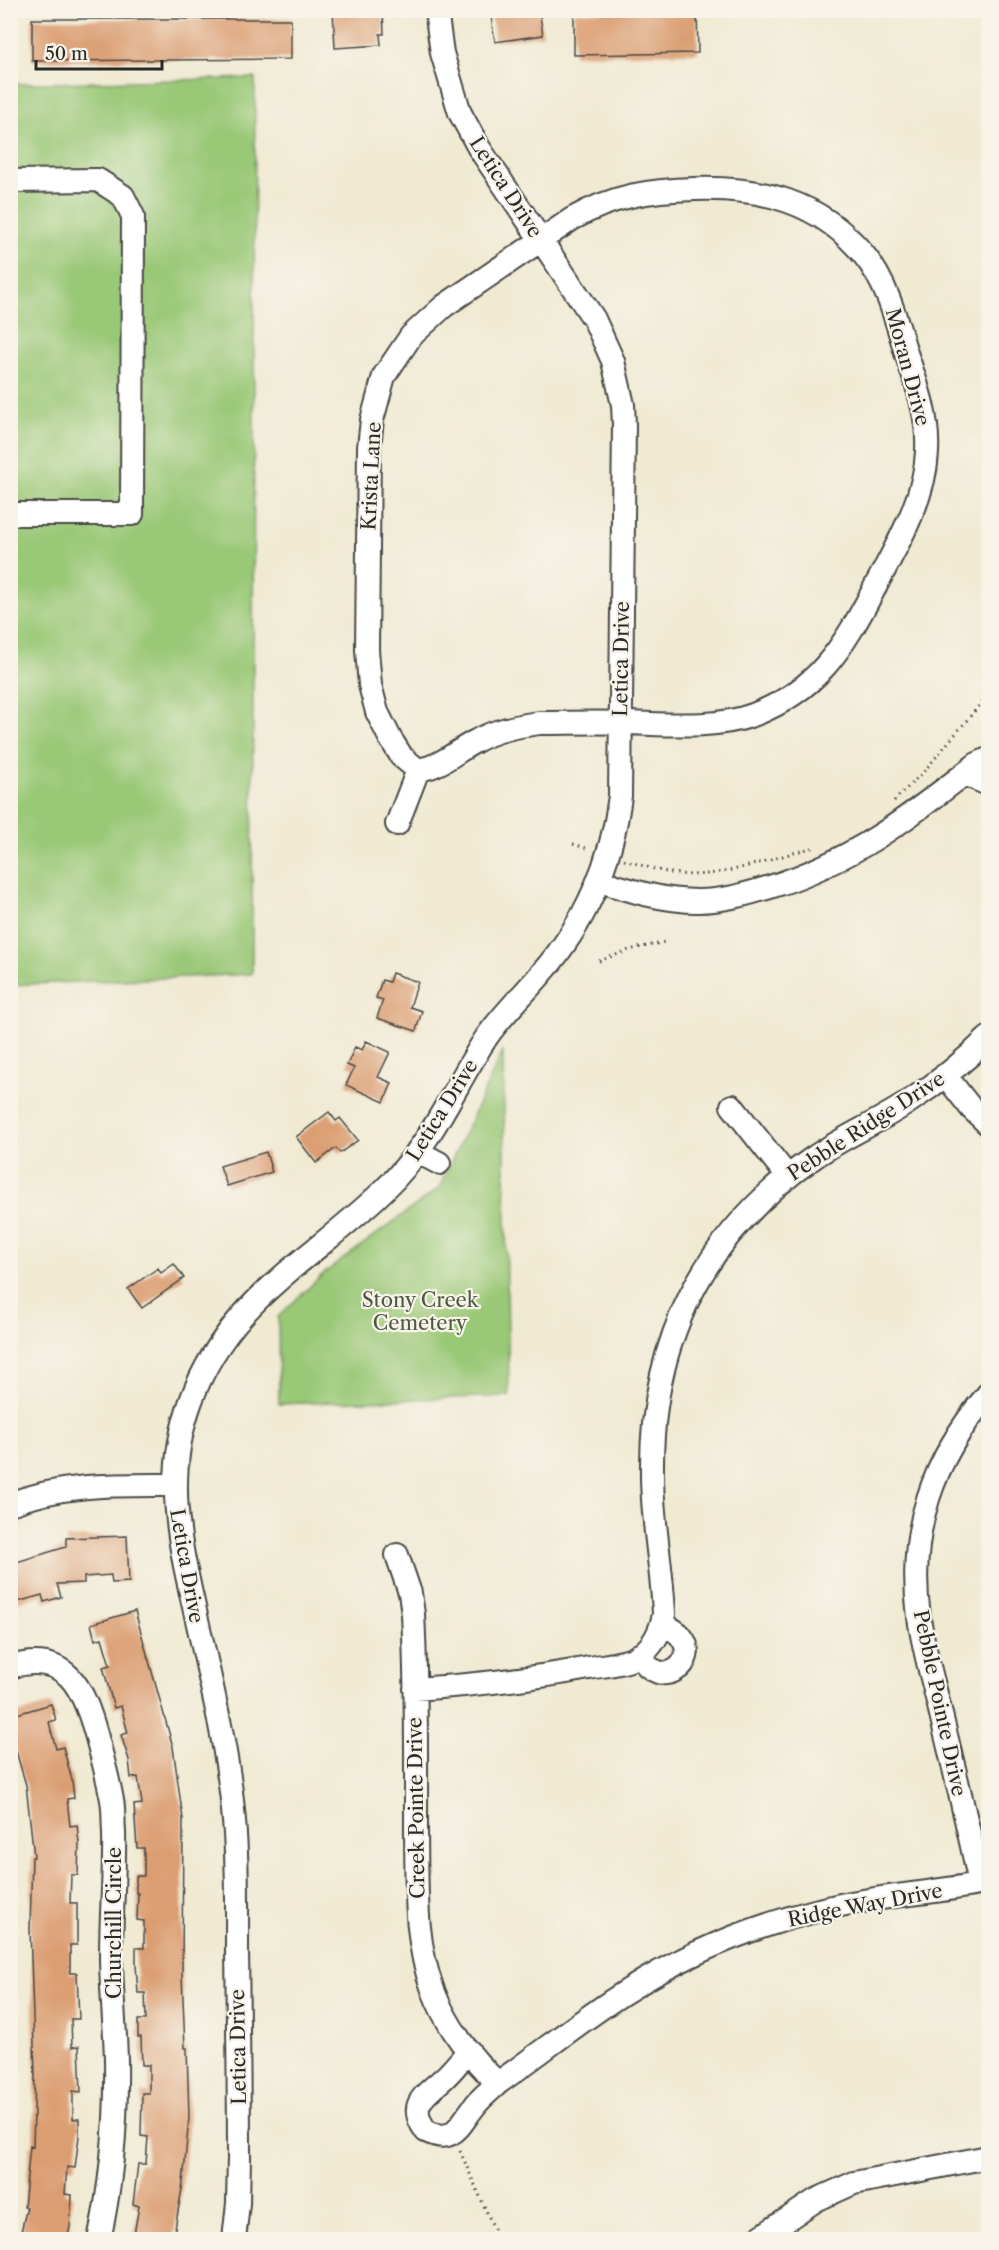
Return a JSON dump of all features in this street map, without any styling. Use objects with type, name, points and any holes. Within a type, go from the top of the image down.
[{"type":"street","name":"Letica Drive","points":[[234,2240],[238,2204],[239,2158],[234,1823],[224,1742],[179,1542],[175,1485],[179,1442],[189,1404],[207,1364],[228,1331],[262,1293],[386,1189],[418,1152],[441,1118],[487,1037],[561,950],[577,925],[600,881],[618,812],[621,723],[623,405],[613,361],[604,338],[586,305],[478,148],[460,113],[442,53],[436,10]]},
{"type":"street","points":[[10,181],[98,180],[123,196],[133,216],[133,228],[132,514],[10,514]]},
{"type":"street","name":"Moran Drive","points":[[418,771],[431,769],[479,739],[519,726],[539,723],[700,723],[736,720],[751,716],[795,694],[816,677],[848,638],[889,560],[922,484],[926,460],[924,413],[889,299],[875,270],[864,255],[834,227],[795,204],[753,191],[668,189],[628,195],[590,209],[540,240]]},
{"type":"street","name":"Krista Lane","points":[[418,771],[402,757],[390,738],[378,712],[370,685],[367,626],[369,447],[372,420],[384,376],[411,336],[444,306],[540,240]]},
{"type":"street","points":[[600,881],[659,898],[680,900],[718,899],[748,893],[814,872],[859,850],[920,810],[977,764],[988,759]]},
{"type":"street","points":[[397,824],[418,771]]},
{"type":"street","points":[[964,774],[988,784]]},
{"type":"street","name":"Pebble Ridge Drive","points":[[662,1624],[663,1604],[653,1498],[652,1446],[658,1389],[668,1350],[686,1304],[724,1240],[769,1193],[816,1155],[907,1102],[945,1075],[988,1038]]},
{"type":"street","points":[[945,1075],[971,1108],[988,1124]]},
{"type":"street","points":[[732,1106],[788,1177]]},
{"type":"street","points":[[418,1152],[439,1163]]},
{"type":"street","name":"Pebble Pointe Drive","points":[[984,1883],[922,1638],[916,1593],[916,1563],[926,1503],[942,1462],[965,1424],[988,1394]]},
{"type":"street","points":[[10,1504],[65,1488],[175,1485]]},
{"type":"street","name":"Creek Pointe Drive","points":[[397,1556],[410,1593],[413,1614],[417,1888],[421,1947],[434,1992],[451,2026],[469,2051]]},
{"type":"street","points":[[415,1689],[490,1684],[631,1660],[648,1648],[662,1624],[682,1637],[687,1646],[687,1654],[683,1663],[671,1673],[654,1672],[645,1666],[639,1655]]},
{"type":"street","name":"Churchill Circle","points":[[10,1667],[30,1663],[44,1664],[59,1668],[71,1677],[88,1707],[105,1765],[112,1802],[114,1852],[111,1956],[116,2103],[108,2189],[99,2240]]},
{"type":"street","name":"Ridge Way Drive","points":[[469,2051],[422,2097],[418,2106],[418,2116],[426,2132],[442,2136],[451,2134],[460,2127],[475,2105],[498,2084],[625,1992],[676,1963],[720,1942],[756,1928],[825,1908],[984,1883]]},
{"type":"street","points":[[469,2051],[482,2069],[498,2084]]},
{"type":"street","points":[[756,2240],[816,2200],[846,2186],[875,2178],[988,2157]]},
{"type":"path","points":[[892,802],[926,769],[988,696]]},
{"type":"path","points":[[573,844],[597,851]]},
{"type":"path","points":[[618,858],[661,871],[695,875],[733,869],[820,846]]},
{"type":"path","points":[[599,961],[665,942]]},
{"type":"path","points":[[460,2151],[499,2240]]},
{"type":"green space","points":[[255,78],[252,974],[11,985],[10,84]]},
{"type":"green space","name":"Stony Creek Cemetery","points":[[503,1051],[509,1396],[279,1404],[278,1317],[323,1274],[439,1188]]},
{"type":"building","points":[[333,10],[383,10],[384,34],[380,34],[381,45],[335,48]]},
{"type":"building","points":[[490,10],[539,10],[543,35],[495,42]]},
{"type":"building","points":[[697,10],[698,53],[574,55],[574,12]]},
{"type":"building","points":[[32,19],[291,19],[291,59],[32,61]]},
{"type":"building","points":[[392,973],[418,982],[410,1007],[422,1011],[416,1031],[377,1018],[383,1000],[376,998],[382,980],[389,982]]},
{"type":"building","points":[[366,1041],[390,1052],[378,1077],[392,1083],[384,1102],[346,1085],[354,1068],[347,1065],[355,1047],[362,1050]]},
{"type":"building","points":[[329,1112],[336,1121],[340,1118],[358,1140],[340,1153],[336,1148],[316,1163],[296,1137]]},
{"type":"building","points":[[266,1152],[272,1172],[227,1186],[220,1166]]},
{"type":"building","points":[[174,1264],[184,1278],[142,1308],[128,1289],[158,1268],[161,1273]]},
{"type":"building","points":[[127,1536],[129,1582],[112,1583],[111,1575],[84,1577],[84,1583],[57,1584],[61,1597],[44,1602],[42,1595],[10,1604],[10,1564],[66,1547],[66,1538]]},
{"type":"building","points":[[135,1611],[173,1747],[183,1819],[182,1975],[189,2117],[183,2183],[173,2240],[133,2240],[139,2206],[133,2204],[138,2164],[146,2164],[148,2137],[141,2136],[142,2093],[149,2093],[149,2065],[142,2065],[141,2037],[138,2037],[138,2020],[146,2020],[145,1993],[138,1993],[136,1965],[136,1948],[144,1948],[144,1921],[137,1920],[136,1876],[144,1876],[144,1848],[137,1848],[134,1805],[142,1804],[138,1777],[131,1778],[129,1760],[121,1735],[128,1733],[121,1706],[114,1708],[103,1667],[110,1665],[102,1638],[95,1640],[91,1624]]},
{"type":"building","points":[[51,1704],[56,1720],[49,1722],[56,1749],[63,1747],[72,1780],[74,1798],[67,1799],[70,1826],[77,1825],[79,1843],[78,1875],[71,1875],[70,1903],[77,1903],[77,1945],[70,1945],[70,1973],[77,1973],[79,2019],[71,2019],[72,2047],[79,2046],[81,2092],[73,2091],[73,2119],[79,2119],[79,2136],[75,2168],[67,2167],[65,2194],[72,2195],[67,2240],[19,2240],[27,2207],[24,2207],[30,2146],[33,2147],[35,2074],[30,1929],[32,1857],[34,1857],[26,1785],[10,1731],[10,1716]]}]
